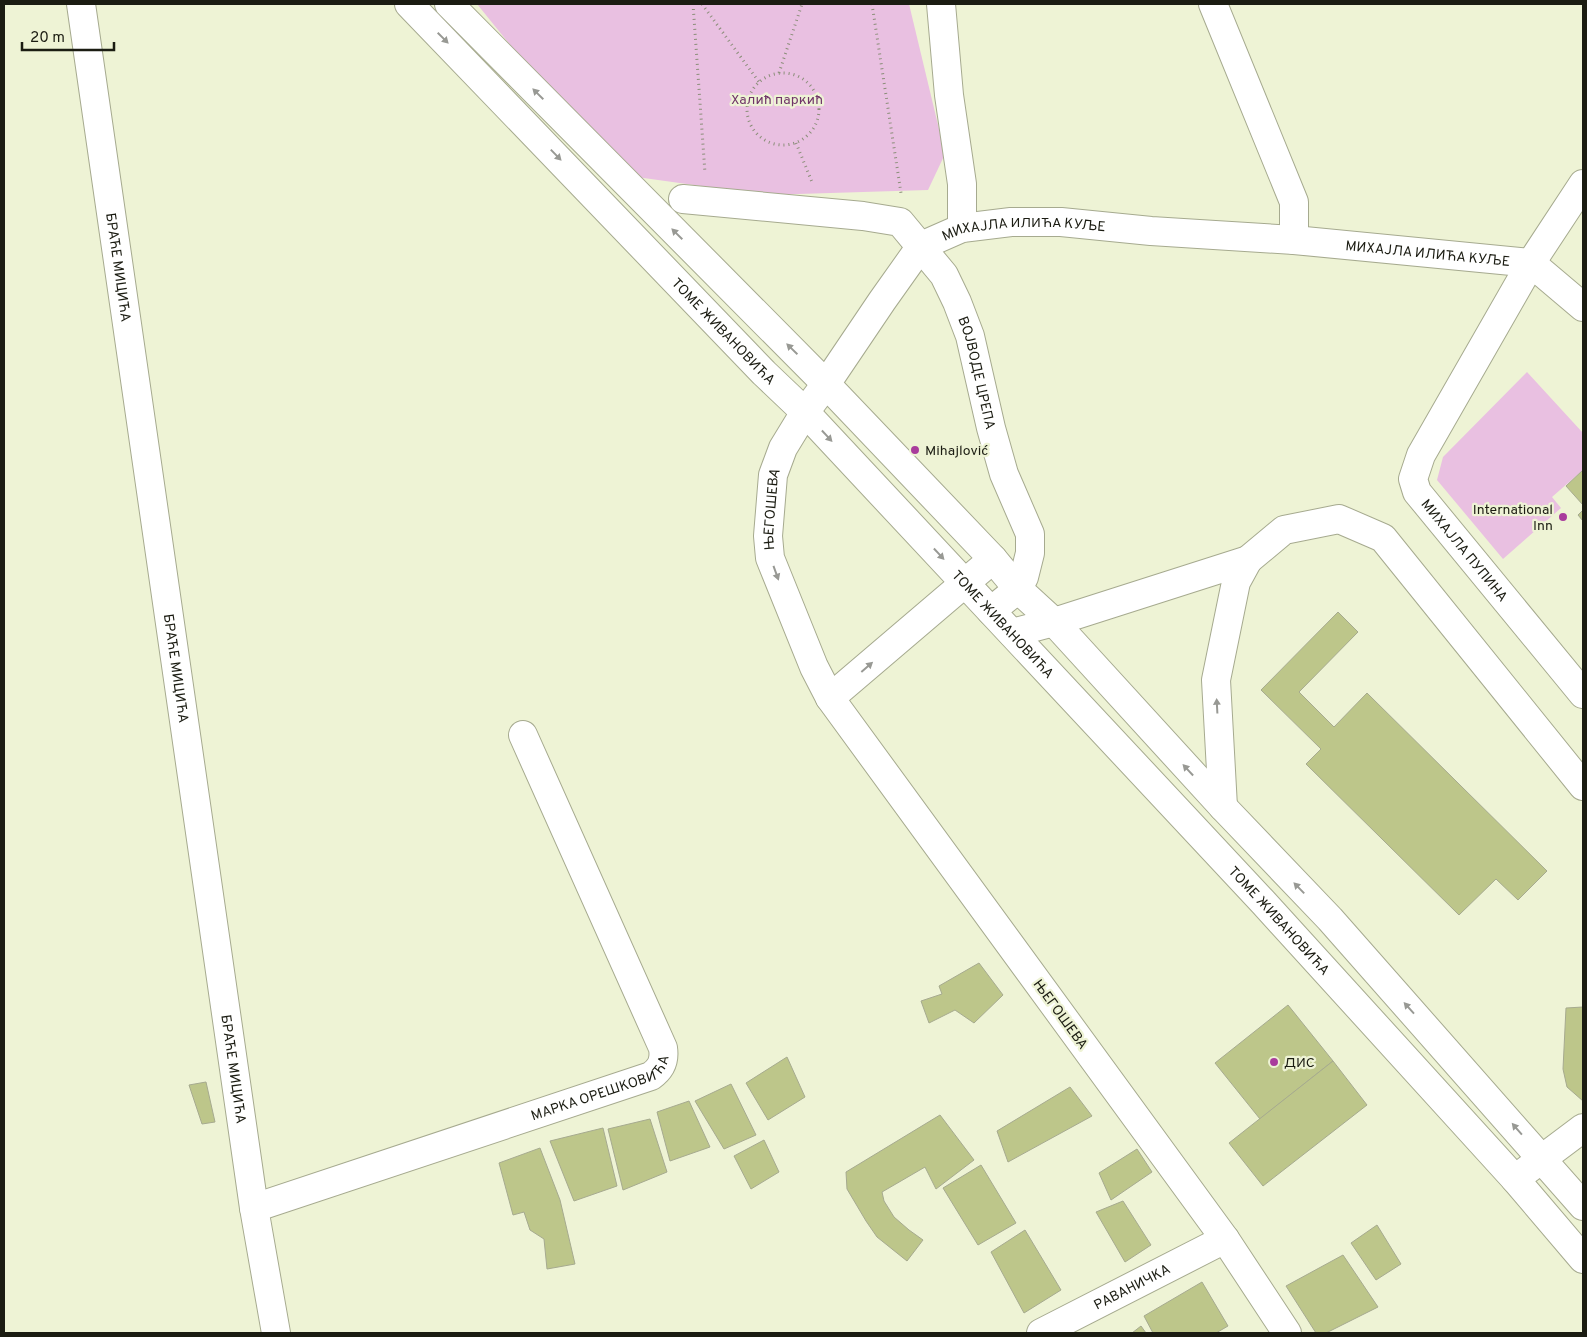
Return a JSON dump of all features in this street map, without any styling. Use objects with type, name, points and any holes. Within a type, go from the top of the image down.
[{"type":"street","name":"БРАЋЕ МИЦИЋА","points":[[81,4],[254,1208],[276,1333]]},
{"type":"street","name":"ТОМЕ ЖИВАНОВИЋА","points":[[409,4],[764,372],[805,412],[1012,633],[1263,902],[1515,1179],[1583,1259]]},
{"type":"street","points":[[449,4],[826,384],[993,560],[1018,589],[1054,622],[1223,807],[1330,919],[1583,1206]]},
{"type":"street","points":[[941,4],[949,95],[962,184],[962,228]]},
{"type":"street","points":[[1213,4],[1294,202],[1294,240]]},
{"type":"street","name":"МИХАЈЛА ПУПИНА","points":[[1583,184],[1531,263],[1421,455],[1413,479],[1416,492],[1583,694]]},
{"type":"street","points":[[695,200],[824,212],[900,222]]},
{"type":"street","name":"ВОЈВОДЕ ЦРЕПА","points":[[900,222],[922,246],[944,275],[957,302],[970,336],[991,428],[1002,465],[1030,534],[1028,565],[1018,589],[991,611]]},
{"type":"street","name":"МИХАЈЛА ИЛИЋА КУЉЕ","points":[[826,384],[922,246],[962,228],[1011,222],[1062,222],[1151,231],[1294,240],[1531,263]]},
{"type":"street","points":[[1531,263],[1583,307]]},
{"type":"street","name":"ЊЕГОШЕВА","points":[[826,384],[782,448],[773,475],[768,536],[770,558],[814,667],[830,698],[1225,1239],[1287,1333]]},
{"type":"street","points":[[1223,807],[1216,680],[1236,582],[1248,560],[1284,530],[1339,519],[1384,538],[1583,786]]},
{"type":"street","points":[[830,698],[993,560]]},
{"type":"street","points":[[1012,633],[1054,622],[1248,560]]},
{"type":"street","name":"МАРКА ОРЕШКОВИЋА","points":[[254,1208],[651,1076],[659,1070],[664,1058],[663,1048],[523,736]]},
{"type":"street","points":[[1515,1179],[1583,1128]]},
{"type":"street","name":"РАВАНИЧКА","points":[[1040,1333],[1225,1239]]},
{"type":"path","points":[[693,4],[695,200]]},
{"type":"path","points":[[702,4],[758,82]]},
{"type":"path","points":[[779,73],[802,4]]},
{"type":"path","points":[[872,4],[902,200],[900,222]]},
{"type":"path","points":[[779,73],[791,74],[802,78],[810,86],[816,96],[819,107],[818,118],[813,129],[806,137],[796,143],[785,146],[763,140],[755,133],[746,113],[747,101],[758,82],[768,76],[779,73]]},
{"type":"path","points":[[796,143],[824,212]]},
{"type":"green space","name":"Халић паркић","points":[[477,4],[909,4],[945,154],[928,190],[766,195],[615,174]]},
{"type":"green space","points":[[1527,372],[1583,433],[1583,470],[1552,497],[1561,508],[1503,559],[1437,480],[1443,457]]},
{"type":"building","points":[[1583,470],[1583,505],[1566,486]]},
{"type":"building","points":[[1583,510],[1583,521],[1578,515]]},
{"type":"building","points":[[1338,612],[1358,632],[1299,692],[1334,727],[1367,693],[1547,871],[1518,900],[1496,879],[1459,915],[1306,764],[1321,749],[1261,690]]},
{"type":"building","points":[[979,963],[1003,995],[974,1023],[955,1010],[929,1023],[921,1001],[942,994],[939,986]]},
{"type":"building","name":"ДИС","points":[[1288,1005],[1333,1061],[1260,1119],[1215,1063]]},
{"type":"building","points":[[1583,1007],[1583,1101],[1567,1087],[1563,1069],[1566,1008]]},
{"type":"building","points":[[787,1057],[805,1097],[768,1120],[746,1083]]},
{"type":"building","points":[[1333,1061],[1367,1105],[1263,1186],[1229,1143]]},
{"type":"building","points":[[206,1082],[215,1122],[202,1124],[189,1085]]},
{"type":"building","points":[[731,1084],[756,1135],[724,1149],[695,1101]]},
{"type":"building","points":[[1070,1087],[1092,1116],[1008,1162],[997,1131]]},
{"type":"building","points":[[689,1101],[710,1147],[670,1161],[657,1112]]},
{"type":"building","points":[[940,1115],[974,1160],[936,1189],[925,1167],[882,1192],[884,1201],[894,1217],[923,1240],[907,1261],[877,1237],[866,1221],[847,1189],[846,1172]]},
{"type":"building","points":[[650,1119],[667,1172],[623,1190],[608,1129]]},
{"type":"building","points":[[603,1128],[617,1186],[574,1201],[550,1141]]},
{"type":"building","points":[[764,1140],[779,1172],[751,1189],[734,1156]]},
{"type":"building","points":[[540,1148],[560,1200],[575,1264],[547,1269],[544,1239],[530,1230],[524,1212],[513,1215],[499,1163]]},
{"type":"building","points":[[1137,1149],[1152,1172],[1111,1200],[1099,1173]]},
{"type":"building","points":[[981,1165],[1016,1223],[978,1245],[943,1188]]},
{"type":"building","points":[[1123,1201],[1151,1245],[1125,1262],[1096,1212]]},
{"type":"building","points":[[1377,1225],[1401,1264],[1376,1280],[1351,1243]]},
{"type":"building","points":[[1025,1230],[1061,1290],[1024,1313],[991,1252]]},
{"type":"building","points":[[1343,1255],[1378,1307],[1326,1333],[1316,1333],[1286,1286]]},
{"type":"building","points":[[1202,1282],[1228,1326],[1216,1333],[1153,1333],[1144,1316]]},
{"type":"building","points":[[1141,1326],[1146,1333],[1132,1333]]},
{"type":"place","name":"Mihajlović","points":[[915,450]]},
{"type":"place","name":"International Inn","points":[[1563,517]]},
{"type":"place","name":"ДИС","points":[[1274,1062]]}]
